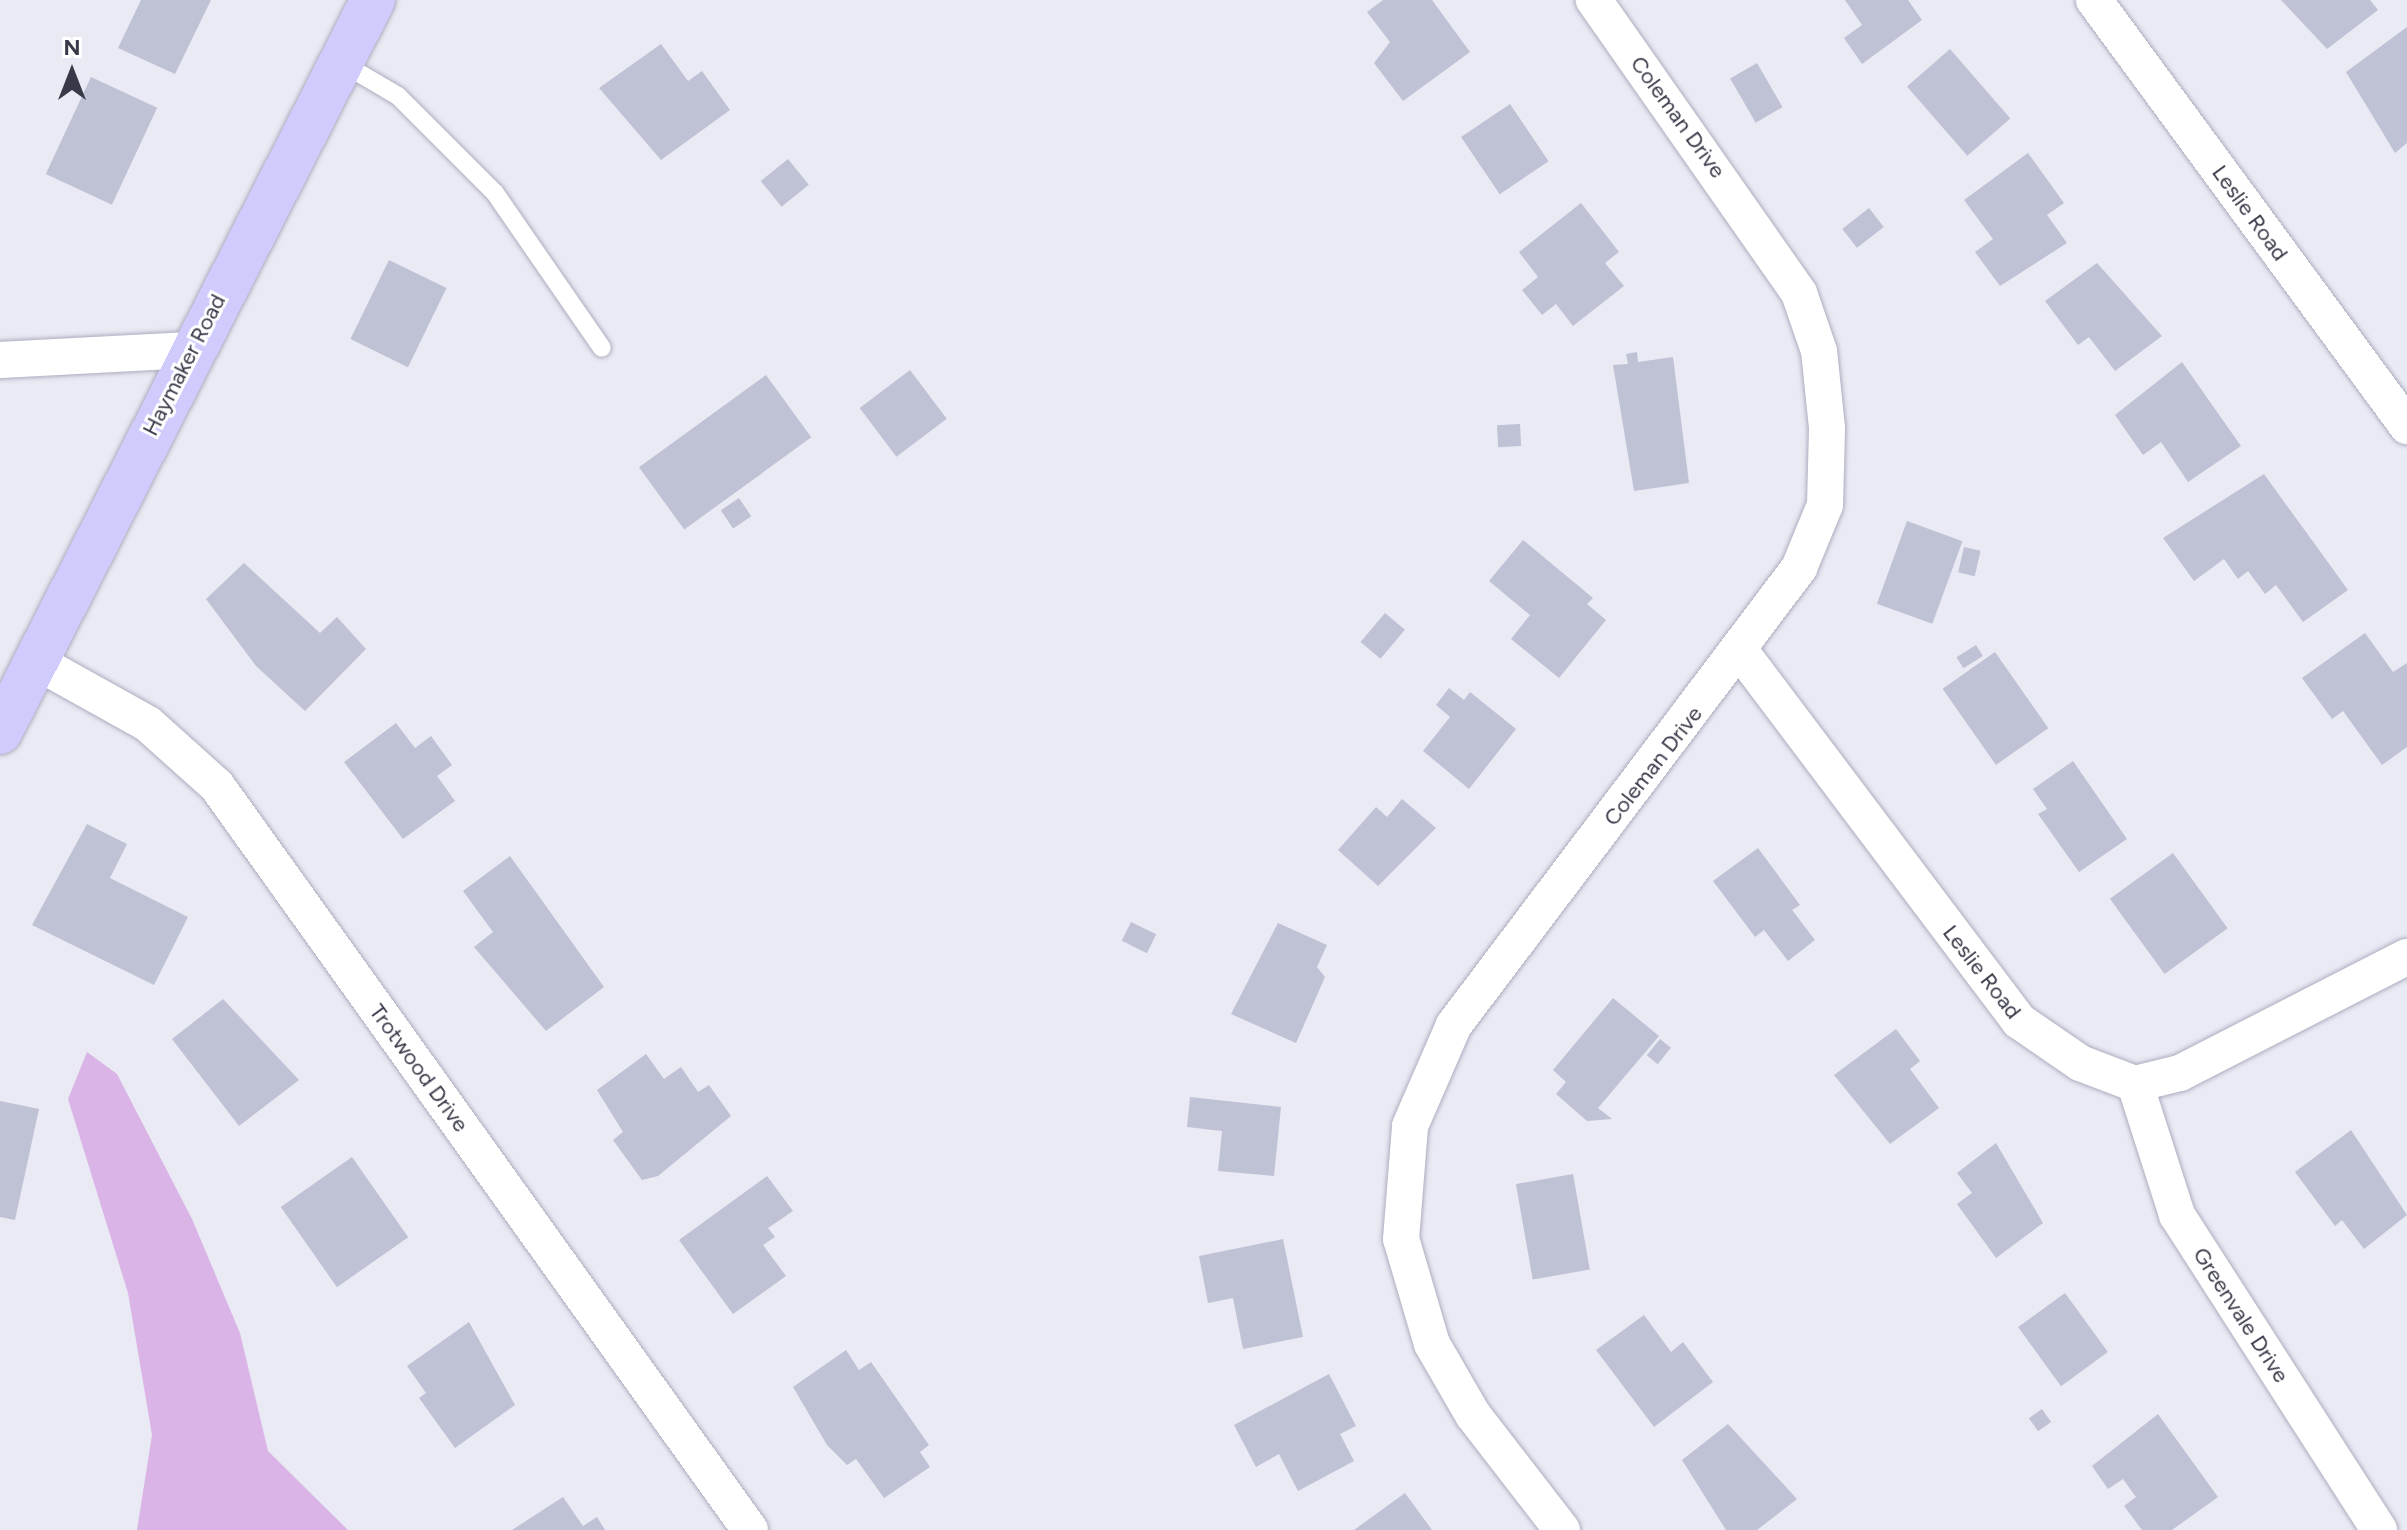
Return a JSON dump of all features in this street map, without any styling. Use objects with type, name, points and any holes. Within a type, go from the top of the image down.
[{"type":"main road","name":"Haymaker Road","points":[[0,732],[191,350],[373,0]]},
{"type":"street","name":"Coleman Drive","points":[[1562,1530],[1473,1415],[1432,1344],[1401,1239],[1410,1126],[1454,1025],[1741,652],[1799,568],[1825,505],[1819,351],[1799,293],[1763,235],[1594,0]]},
{"type":"street","name":"Leslie Road","points":[[2094,0],[2407,426]]},
{"type":"street","points":[[0,360],[191,350]]},
{"type":"street","name":"Leslie Road","points":[[1741,652],[2019,1021],[2057,1051],[2135,1084]]},
{"type":"street","name":"Trotwood Drive","points":[[35,661],[148,724],[217,786],[750,1530]]},
{"type":"street","points":[[2135,1084],[2212,1059],[2407,957]]},
{"type":"street","name":"Greenvale Drive","points":[[2135,1084],[2177,1215],[2379,1530]]},
{"type":"lane","points":[[339,61],[398,96],[495,193],[602,348]]},
{"type":"shaded area","points":[[87,1052],[117,1074],[192,1219],[240,1333],[268,1451],[348,1530],[137,1530],[152,1435],[128,1293],[68,1099]]},
{"type":"building","points":[[141,0],[211,0],[175,74],[118,48]]},
{"type":"building","points":[[1383,0],[1432,0],[1470,52],[1403,101],[1374,63],[1390,42],[1367,12]]},
{"type":"building","points":[[1845,0],[1908,0],[1922,20],[1862,64],[1844,38],[1862,25]]},
{"type":"building","points":[[2281,0],[2370,0],[2378,10],[2327,49]]},
{"type":"building","points":[[2407,27],[2407,143],[2395,153],[2346,72]]},
{"type":"building","points":[[661,44],[688,81],[702,71],[730,110],[661,160],[599,88]]},
{"type":"building","points":[[1950,49],[2010,118],[1967,156],[1907,86]]},
{"type":"building","points":[[1757,63],[1782,107],[1756,123],[1730,78]]},
{"type":"building","points":[[91,77],[157,108],[112,205],[46,174]]},
{"type":"building","points":[[1510,104],[1549,161],[1500,194],[1461,137]]},
{"type":"building","points":[[2028,153],[2064,203],[2047,215],[2067,243],[2000,286],[1975,252],[1993,239],[1964,200]]},
{"type":"building","points":[[788,159],[809,185],[782,207],[761,181]]},
{"type":"building","points":[[1581,203],[1619,252],[1605,263],[1624,286],[1573,326],[1556,304],[1542,315],[1522,290],[1538,277],[1519,252]]},
{"type":"building","points":[[1869,208],[1884,227],[1857,248],[1842,229]]},
{"type":"building","points":[[389,260],[447,288],[408,367],[350,339]]},
{"type":"building","points":[[2097,263],[2162,336],[2115,371],[2089,337],[2078,345],[2045,301]]},
{"type":"building","points":[[1637,352],[1638,362],[1673,357],[1689,483],[1634,491],[1613,365],[1628,364],[1626,354]]},
{"type":"building","points":[[2182,362],[2241,446],[2188,482],[2161,442],[2143,455],[2115,415]]},
{"type":"building","points":[[910,370],[947,419],[896,457],[860,408]]},
{"type":"building","points":[[766,375],[811,437],[684,530],[639,467]]},
{"type":"building","points":[[1520,424],[1521,446],[1498,447],[1497,425]]},
{"type":"building","points":[[2264,474],[2348,590],[2303,622],[2276,585],[2265,594],[2248,571],[2238,579],[2224,559],[2194,581],[2163,538]]},
{"type":"building","points":[[739,498],[751,516],[733,529],[721,510]]},
{"type":"building","points":[[1907,521],[1962,541],[1932,624],[1877,604]]},
{"type":"building","points":[[1523,540],[1593,598],[1587,604],[1606,620],[1559,678],[1511,639],[1530,615],[1489,581]]},
{"type":"building","points":[[1964,547],[1981,551],[1975,576],[1958,572]]},
{"type":"building","points":[[244,563],[320,633],[337,617],[366,649],[305,711],[256,666],[206,599]]},
{"type":"building","points":[[1385,613],[1405,630],[1380,659],[1361,642]]},
{"type":"building","points":[[2365,633],[2393,672],[2407,663],[2407,747],[2382,765],[2343,711],[2332,719],[2302,678]]},
{"type":"building","points":[[1976,645],[1983,656],[1963,668],[1956,657]]},
{"type":"building","points":[[1995,652],[2048,728],[1996,765],[1943,689]]},
{"type":"building","points":[[1449,688],[1464,700],[1470,692],[1516,729],[1469,789],[1423,751],[1450,717],[1436,705]]},
{"type":"building","points":[[396,723],[415,748],[431,736],[452,765],[437,776],[455,801],[403,839],[344,762]]},
{"type":"building","points":[[2073,761],[2127,839],[2079,872],[2038,814],[2047,809],[2033,789]]},
{"type":"building","points":[[1402,799],[1436,828],[1378,886],[1338,850],[1376,807],[1387,817]]},
{"type":"building","points":[[87,824],[127,844],[110,878],[188,917],[154,985],[32,925]]},
{"type":"building","points":[[1758,848],[1800,905],[1792,910],[1815,940],[1788,961],[1764,930],[1755,937],[1713,881]]},
{"type":"building","points":[[2173,853],[2228,928],[2165,974],[2110,899]]},
{"type":"building","points":[[510,856],[604,987],[546,1031],[474,947],[493,932],[463,891]]},
{"type":"building","points":[[1131,922],[1156,934],[1147,953],[1122,941]]},
{"type":"building","points":[[1278,923],[1327,945],[1317,967],[1325,977],[1296,1043],[1231,1014]]},
{"type":"building","points":[[1613,998],[1659,1036],[1598,1108],[1612,1119],[1587,1121],[1556,1094],[1566,1082],[1553,1070]]},
{"type":"building","points":[[223,999],[299,1080],[239,1126],[172,1039]]},
{"type":"building","points":[[1896,1029],[1920,1061],[1910,1069],[1939,1108],[1890,1144],[1834,1075]]},
{"type":"building","points":[[1660,1039],[1671,1048],[1658,1064],[1647,1055]]},
{"type":"building","points":[[646,1054],[664,1079],[681,1067],[698,1092],[709,1085],[731,1116],[658,1176],[642,1180],[613,1140],[623,1132],[597,1090]]},
{"type":"building","points":[[1190,1097],[1281,1107],[1274,1176],[1218,1171],[1222,1131],[1187,1127]]},
{"type":"building","points":[[0,1101],[39,1109],[15,1220],[0,1217]]},
{"type":"building","points":[[2351,1130],[2407,1215],[2364,1249],[2342,1220],[2335,1226],[2295,1172]]},
{"type":"building","points":[[1996,1143],[2043,1223],[1996,1258],[1957,1204],[1972,1193],[1957,1173]]},
{"type":"building","points":[[352,1157],[408,1237],[337,1287],[281,1207]]},
{"type":"building","points":[[1573,1174],[1590,1270],[1533,1280],[1516,1184]]},
{"type":"building","points":[[767,1176],[793,1211],[768,1228],[775,1237],[763,1245],[786,1276],[733,1314],[679,1240]]},
{"type":"building","points":[[1283,1239],[1303,1337],[1243,1349],[1233,1298],[1208,1303],[1199,1256]]},
{"type":"building","points":[[2065,1293],[2108,1352],[2061,1386],[2018,1327]]},
{"type":"building","points":[[1644,1315],[1671,1352],[1683,1342],[1713,1382],[1654,1427],[1596,1350]]},
{"type":"building","points":[[469,1322],[515,1405],[455,1448],[419,1398],[426,1393],[407,1366]]},
{"type":"building","points":[[846,1350],[859,1370],[871,1362],[929,1445],[920,1452],[930,1467],[884,1498],[856,1459],[847,1465],[827,1445],[793,1387]]},
{"type":"building","points":[[1329,1374],[1356,1426],[1340,1434],[1354,1461],[1298,1491],[1279,1454],[1256,1467],[1234,1425]]},
{"type":"building","points":[[2042,1409],[2051,1422],[2038,1431],[2029,1418]]},
{"type":"building","points":[[2158,1414],[2218,1497],[2172,1530],[2142,1530],[2124,1506],[2136,1497],[2123,1479],[2108,1489],[2092,1466]]},
{"type":"building","points":[[1728,1424],[1797,1499],[1757,1530],[1726,1530],[1682,1460]]},
{"type":"building","points":[[1405,1493],[1432,1530],[1354,1530]]},
{"type":"building","points":[[563,1497],[583,1526],[597,1517],[605,1530],[512,1530]]}]
